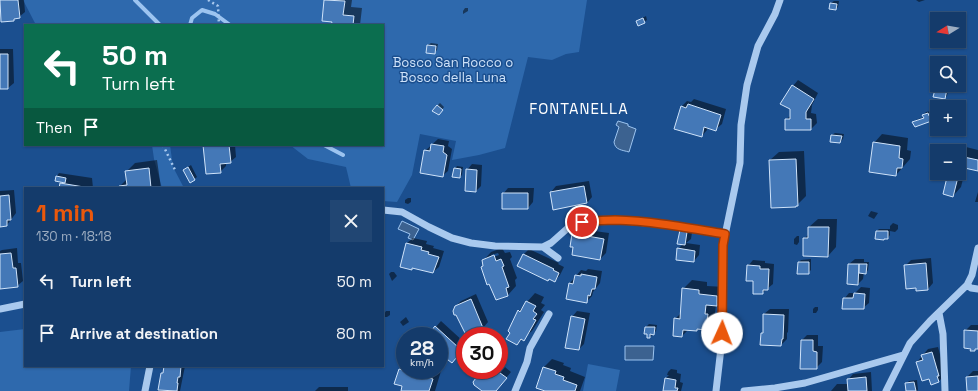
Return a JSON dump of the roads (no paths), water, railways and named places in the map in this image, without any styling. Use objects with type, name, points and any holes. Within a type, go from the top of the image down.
[{"type":"street","points":[[716,391],[723,317],[723,245],[740,162],[741,125],[747,85],[758,46],[775,14],[780,0]]},
{"type":"street","points":[[384,210],[402,212],[452,238],[495,246],[543,247],[551,243],[569,227],[582,222],[614,220],[680,226],[725,234]]},
{"type":"street","points":[[543,247],[558,258]]},
{"type":"street","points":[[886,391],[903,354],[910,343],[967,285],[972,275],[978,248]]},
{"type":"street","points":[[967,285],[971,288],[978,289]]},
{"type":"street","points":[[0,309],[24,304]]},
{"type":"street","points":[[939,313],[943,334],[945,391]]},
{"type":"street","points":[[515,391],[528,362],[530,348],[549,314]]},
{"type":"street","points":[[744,391],[805,383],[903,354]]},
{"type":"street","points":[[145,391],[150,367]]},
{"type":"waterway","points":[[135,0],[159,24]]},
{"type":"waterway","points":[[190,24],[192,18],[202,10],[215,14],[229,24]]},
{"type":"waterway","points":[[326,146],[343,155]]},
{"type":"district","name":"FONTANELLA","points":[[579,108]]},
{"type":"park label","name":"Bosco San Rocco o Bosco della Luna","points":[[453,70]]}]
